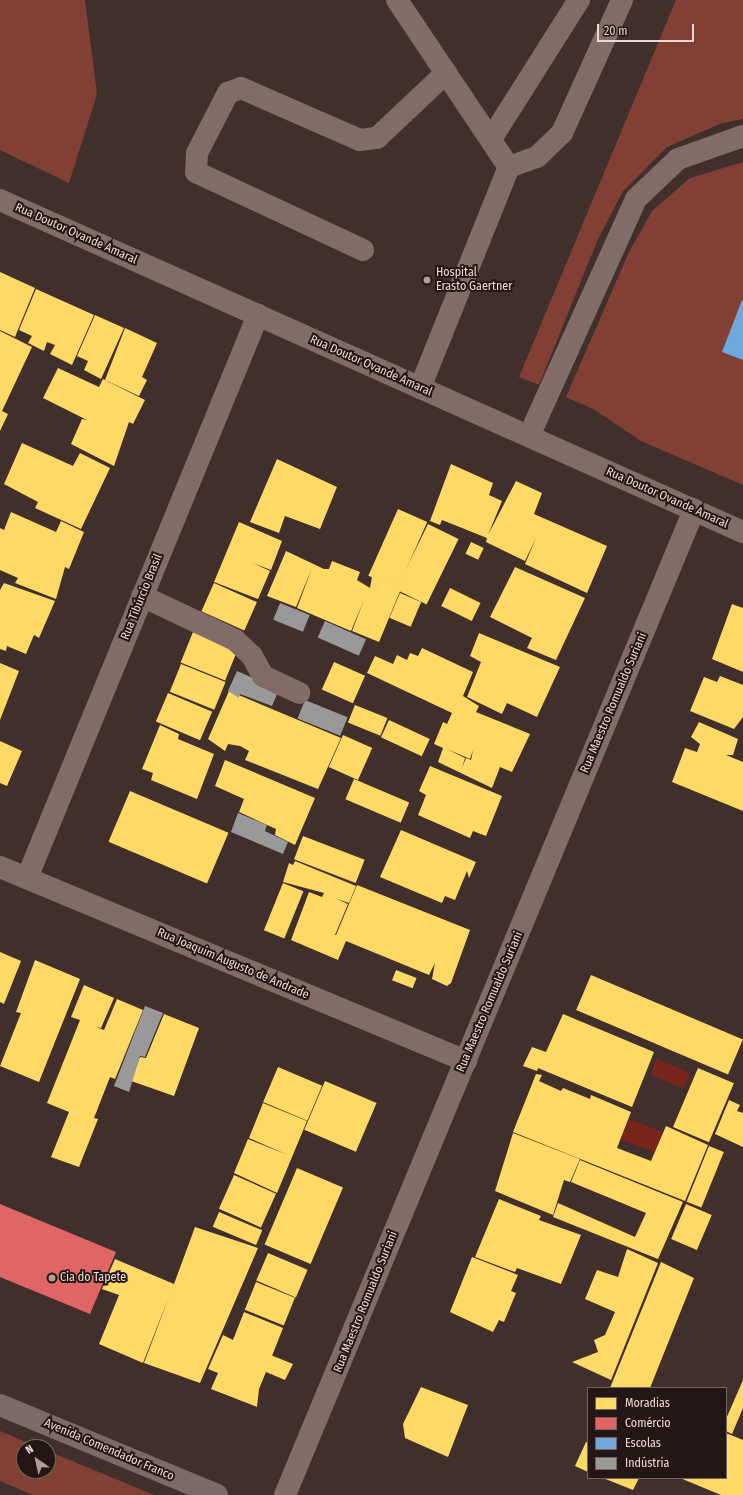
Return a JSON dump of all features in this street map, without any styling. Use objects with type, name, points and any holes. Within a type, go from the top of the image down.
[{"type":"highway","name":"Avenida Comendador Franco","points":[[0,1405],[217,1495]]},
{"type":"street","points":[[397,0],[509,167]]},
{"type":"street","points":[[491,139],[578,0]]},
{"type":"street","points":[[420,388],[509,167],[537,157],[562,133],[622,0]]},
{"type":"street","points":[[363,250],[196,172],[197,153],[228,93],[241,88],[360,140],[377,138],[446,73]]},
{"type":"street","points":[[529,436],[636,199],[678,158],[743,136]]},
{"type":"street","name":"Rua Doutor Ovande Amaral","points":[[0,200],[743,532]]},
{"type":"street","name":"Rua Tibúrcio Brasil","points":[[26,878],[258,315]]},
{"type":"street","name":"Rua Maestro Romualdo Suriani","points":[[285,1495],[694,510]]},
{"type":"street","points":[[142,596],[235,640],[252,656],[263,676],[299,692]]},
{"type":"street","name":"Rua Joaquim Augusto de Andrade","points":[[0,867],[466,1061]]},
{"type":"shaded area","points":[[0,0],[85,0],[97,94],[69,183],[0,150]]},
{"type":"shaded area","points":[[676,0],[743,0],[743,119],[722,123],[667,147],[623,191],[598,239],[539,385],[519,377]]},
{"type":"shaded area","points":[[743,162],[743,485],[641,441],[595,410],[566,397],[629,252],[652,211],[690,178]]},
{"type":"shaded area","points":[[657,1059],[690,1073],[683,1089],[650,1075]]},
{"type":"shaded area","points":[[629,1119],[663,1132],[655,1152],[621,1140]]},
{"type":"shaded area","points":[[0,1431],[19,1439],[16,1439],[16,1479],[56,1479],[56,1454],[154,1495],[33,1495],[0,1481]]},
{"type":"building: Moradias","points":[[0,272],[35,288],[15,337],[0,330]]},
{"type":"building: Moradias","points":[[36,289],[94,315],[72,365],[50,354],[55,345],[47,342],[44,351],[28,343],[32,336],[19,330]]},
{"type":"building: Moradias","points":[[95,315],[124,328],[101,379],[84,370],[88,361],[77,356]]},
{"type":"building: Moradias","points":[[125,328],[157,343],[142,377],[147,380],[139,396],[105,380]]},
{"type":"building: Moradias","points":[[0,331],[32,347],[2,411],[8,414],[0,431]]},
{"type":"building: Moradias","points":[[58,368],[99,387],[103,379],[145,400],[133,424],[129,422],[114,466],[71,444],[82,419],[87,420],[43,398]]},
{"type":"building: Moradias","points":[[22,443],[73,466],[80,453],[110,468],[81,529],[35,508],[38,502],[4,484]]},
{"type":"building: Moradias","points":[[277,459],[337,487],[320,529],[285,516],[279,533],[250,522]]},
{"type":"building: Moradias","points":[[451,464],[493,483],[489,495],[502,501],[488,535],[516,481],[542,493],[534,514],[607,546],[587,593],[525,564],[536,538],[525,561],[486,542],[487,538],[442,520],[440,525],[430,521]]},
{"type":"building: Moradias","points":[[398,509],[427,522],[398,589],[368,576]]},
{"type":"building: Moradias","points":[[11,512],[56,532],[61,521],[84,532],[69,569],[65,567],[56,599],[15,583],[18,578],[0,570],[0,528],[4,530]]},
{"type":"building: Moradias","points":[[239,522],[282,541],[271,570],[253,563],[270,571],[258,599],[214,582]]},
{"type":"building: Moradias","points":[[428,524],[459,539],[427,605],[396,590]]},
{"type":"building: Moradias","points":[[471,542],[484,548],[478,560],[466,554]]},
{"type":"building: Moradias","points":[[286,551],[324,569],[329,569],[332,561],[360,572],[357,580],[370,588],[372,577],[401,589],[379,642],[352,631],[364,600],[351,631],[297,608],[312,568],[296,607],[267,596]]},
{"type":"building: Moradias","points":[[515,567],[585,598],[556,660],[527,648],[532,638],[490,617]]},
{"type":"building: Moradias","points":[[4,583],[55,601],[39,638],[34,635],[26,654],[7,646],[6,651],[0,649],[0,590]]},
{"type":"building: Moradias","points":[[214,583],[257,602],[244,630],[201,611]]},
{"type":"building: Moradias","points":[[450,588],[481,603],[472,621],[441,606]]},
{"type":"building: Moradias","points":[[400,593],[421,602],[411,627],[389,618]]},
{"type":"building: Moradias","points":[[732,604],[743,608],[743,672],[712,659]]},
{"type":"building: Moradias","points":[[193,632],[238,650],[225,681],[181,663]]},
{"type":"building: Moradias","points":[[479,633],[560,667],[537,717],[507,703],[502,714],[467,697],[481,662],[470,656]]},
{"type":"building: Moradias","points":[[422,648],[473,672],[463,696],[479,706],[476,712],[530,734],[512,772],[500,767],[492,788],[438,762],[443,748],[434,744],[443,722],[447,724],[452,713],[367,673],[375,656],[393,664],[397,655],[407,660],[410,653],[418,656]],"holes":[[[447,749],[470,759],[473,750],[471,760],[466,758],[462,768],[465,758]]]},
{"type":"building: Moradias","points":[[334,662],[365,676],[353,703],[322,689]]},
{"type":"building: Moradias","points":[[0,663],[19,671],[0,720]]},
{"type":"building: Moradias","points":[[181,664],[226,682],[214,710],[170,692]]},
{"type":"building: Moradias","points":[[720,676],[743,685],[743,717],[734,729],[690,711],[704,677],[717,682]]},
{"type":"building: Moradias","points":[[229,691],[341,738],[318,789],[245,760],[249,751],[240,746],[228,744],[225,751],[208,739]]},
{"type":"building: Moradias","points":[[168,693],[212,712],[200,740],[156,722]]},
{"type":"building: Moradias","points":[[355,705],[387,718],[380,736],[348,723]]},
{"type":"building: Moradias","points":[[389,720],[430,739],[422,756],[381,737]]},
{"type":"building: Moradias","points":[[699,722],[738,739],[733,755],[726,755],[743,762],[743,811],[672,782],[685,748],[697,752],[700,744],[691,737]]},
{"type":"building: Moradias","points":[[160,725],[179,734],[178,739],[214,754],[197,799],[151,780],[153,773],[142,769]]},
{"type":"building: Moradias","points":[[343,735],[372,748],[358,780],[329,767]]},
{"type":"building: Moradias","points":[[0,741],[22,751],[7,786],[0,783]]},
{"type":"building: Moradias","points":[[225,760],[315,798],[295,845],[275,835],[276,829],[239,812],[244,799],[215,786]]},
{"type":"building: Moradias","points":[[430,766],[502,796],[486,836],[473,831],[470,838],[418,815],[426,795],[419,791]]},
{"type":"building: Moradias","points":[[354,779],[409,802],[401,823],[345,799]]},
{"type":"building: Moradias","points":[[130,791],[228,833],[207,883],[109,842]]},
{"type":"building: Moradias","points":[[401,830],[476,862],[469,878],[467,871],[455,900],[445,896],[442,903],[380,877]]},
{"type":"building: Moradias","points":[[303,836],[365,860],[356,883],[294,859]]},
{"type":"building: Moradias","points":[[295,861],[356,886],[349,903],[337,899],[348,904],[335,935],[357,885],[470,930],[451,983],[447,986],[432,979],[435,963],[429,975],[346,941],[338,960],[291,940],[309,892],[322,897],[324,893],[283,882],[289,863],[293,865]]},
{"type":"building: Moradias","points":[[283,883],[303,891],[284,939],[264,930]]},
{"type":"building: Moradias","points":[[0,952],[21,961],[4,1004],[0,1002]]},
{"type":"building: Moradias","points":[[35,960],[80,979],[39,1082],[0,1066],[21,1013],[16,1012]]},
{"type":"building: Moradias","points":[[396,970],[417,978],[413,988],[392,980]]},
{"type":"building: Moradias","points":[[591,975],[743,1039],[728,1074],[576,1010]]},
{"type":"building: Moradias","points":[[84,985],[114,998],[101,1028],[96,1027],[104,1030],[117,999],[143,1010],[115,1079],[110,1077],[94,1118],[98,1119],[79,1167],[51,1157],[69,1112],[47,1103],[80,1020],[71,1017]]},
{"type":"building: Moradias","points":[[164,1014],[199,1028],[174,1096],[131,1081],[140,1057],[146,1058]]},
{"type":"building: Moradias","points":[[563,1014],[654,1052],[632,1107],[538,1068],[537,1071],[523,1066],[532,1047],[546,1052]]},
{"type":"building: Moradias","points":[[278,1067],[322,1086],[307,1121],[263,1102]]},
{"type":"building: Moradias","points":[[698,1068],[734,1083],[709,1142],[673,1127]]},
{"type":"building: Moradias","points":[[536,1074],[542,1075],[539,1081],[561,1091],[563,1088],[590,1099],[591,1095],[631,1112],[617,1148],[651,1161],[666,1126],[708,1145],[685,1201],[513,1132]]},
{"type":"building: Moradias","points":[[325,1081],[377,1103],[356,1152],[304,1130]]},
{"type":"building: Moradias","points":[[729,1100],[740,1105],[737,1111],[743,1113],[743,1147],[715,1134]]},
{"type":"building: Moradias","points":[[263,1103],[307,1121],[277,1193],[234,1173],[248,1139],[288,1155],[249,1138]]},
{"type":"building: Moradias","points":[[513,1133],[580,1159],[570,1182],[564,1180],[553,1215],[495,1191]]},
{"type":"building: Moradias","points":[[709,1146],[724,1152],[701,1208],[687,1202]]},
{"type":"building: Moradias","points":[[580,1160],[683,1202],[658,1259],[553,1217],[558,1203],[635,1237],[646,1213],[571,1182]]},
{"type":"building: Moradias","points":[[297,1168],[343,1188],[311,1264],[265,1244]]},
{"type":"building: Moradias","points":[[234,1175],[276,1194],[261,1228],[219,1209]]},
{"type":"building: Moradias","points":[[499,1199],[541,1216],[539,1220],[581,1235],[561,1284],[517,1268],[515,1272],[475,1257]]},
{"type":"building: Moradias","points":[[686,1204],[712,1215],[697,1250],[671,1239]]},
{"type":"building: Moradias","points":[[219,1212],[262,1230],[256,1245],[213,1227]]},
{"type":"building: Moradias","points":[[195,1227],[258,1248],[200,1383],[144,1363],[170,1294],[143,1363],[99,1344],[119,1295],[102,1289],[115,1259],[174,1284]]},
{"type":"building: Moradias","points":[[627,1249],[658,1263],[611,1380],[572,1362],[598,1352],[594,1340],[605,1335],[615,1312],[585,1299],[597,1270],[618,1277]]},
{"type":"building: Moradias","points":[[268,1253],[308,1270],[296,1297],[256,1281]]},
{"type":"building: Moradias","points":[[472,1257],[518,1275],[511,1291],[516,1293],[504,1322],[499,1320],[493,1332],[450,1312]]},
{"type":"building: Moradias","points":[[661,1262],[694,1278],[650,1387],[610,1387]]},
{"type":"building: Moradias","points":[[256,1282],[295,1298],[284,1326],[245,1310]]},
{"type":"building: Moradias","points":[[244,1312],[283,1328],[272,1356],[293,1364],[285,1380],[266,1372],[259,1389],[257,1407],[211,1389],[218,1373],[208,1369],[223,1335],[233,1340]]},
{"type":"building: Moradias","points":[[743,1380],[743,1408],[732,1434],[727,1432],[727,1417]]},
{"type":"building: Moradias","points":[[421,1387],[468,1405],[448,1457],[405,1438],[403,1424]]},
{"type":"building: Moradias","points":[[727,1433],[743,1440],[743,1495],[721,1495],[682,1479],[727,1479]]},
{"type":"building: Moradias","points":[[586,1442],[587,1472],[575,1466]]},
{"type":"building: Moradias","points":[[606,1479],[638,1479],[633,1490]]},
{"type":"building: Comércio","points":[[0,1204],[116,1252],[90,1314],[0,1277]]},
{"type":"building: Escolas","points":[[742,300],[743,301],[743,360],[722,352]]},
{"type":"building: Indústria","points":[[280,603],[310,615],[303,632],[273,620]]},
{"type":"building: Indústria","points":[[325,621],[366,639],[359,656],[318,637]]},
{"type":"building: Indústria","points":[[237,671],[279,689],[272,706],[240,694],[239,698],[228,691]]},
{"type":"building: Indústria","points":[[305,700],[348,717],[340,736],[298,719]]},
{"type":"building: Indústria","points":[[238,813],[267,825],[265,831],[288,842],[283,854],[231,832]]},
{"type":"building: Indústria","points":[[145,1006],[163,1013],[145,1057],[140,1056],[129,1092],[114,1086]]},
{"type":"place","name":"Hospital Erasto Gaertner","points":[[427,280]]},
{"type":"place","name":"Cia do Tapete","points":[[52,1278]]}]
